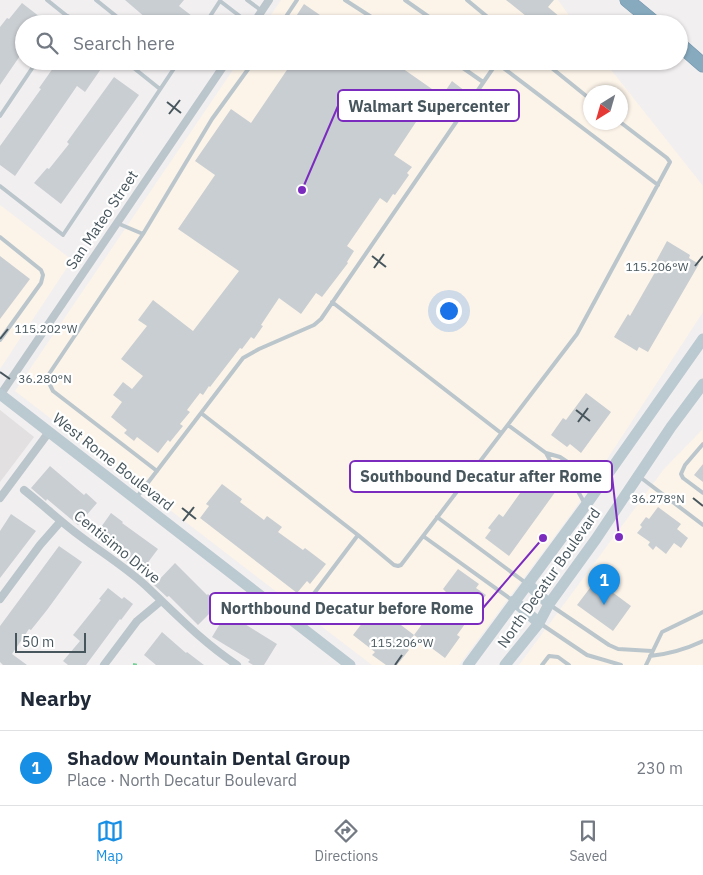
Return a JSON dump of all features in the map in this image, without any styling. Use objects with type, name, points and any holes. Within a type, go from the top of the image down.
[{"type":"highway","points":[[628,0],[646,15]]},
{"type":"highway","points":[[688,52],[703,65]]},
{"type":"main road","name":"North Decatur Boulevard","points":[[471,661],[586,505],[703,339]]},
{"type":"main road","name":"North Decatur Boulevard","points":[[505,665],[539,623],[549,604],[703,384]]},
{"type":"main road","name":"West Rome Boulevard","points":[[0,394],[350,665]]},
{"type":"main road","points":[[528,584],[549,604]]},
{"type":"main road","points":[[514,602],[539,623]]},
{"type":"street","points":[[258,15],[268,0]]},
{"type":"street","name":"San Mateo Street","points":[[0,394],[221,70]]},
{"type":"street","points":[[0,498],[48,432]]},
{"type":"street","name":"Centisimo Drive","points":[[24,490],[61,521],[137,578],[196,635],[237,665]]},
{"type":"street","points":[[0,599],[40,545],[61,521]]},
{"type":"street","points":[[104,665],[138,621],[161,602]]},
{"type":"lane","points":[[47,0],[67,15]]},
{"type":"lane","points":[[96,0],[115,15]]},
{"type":"lane","points":[[246,0],[262,10]]},
{"type":"lane","points":[[286,15],[297,0]]},
{"type":"lane","points":[[346,0],[368,15]]},
{"type":"lane","points":[[405,0],[426,15]]},
{"type":"lane","points":[[467,0],[485,15]]},
{"type":"lane","points":[[211,15],[221,1],[239,15]]},
{"type":"lane","points":[[0,116],[31,70]]},
{"type":"lane","points":[[136,70],[160,90]]},
{"type":"lane","points":[[0,186],[63,235],[173,70]]},
{"type":"lane","points":[[157,471],[53,391],[48,381],[49,374],[143,234],[212,120],[248,70]]},
{"type":"lane","points":[[466,70],[483,82]]},
{"type":"lane","points":[[136,499],[243,358],[259,348],[314,325],[321,319],[491,70]]},
{"type":"lane","points":[[507,70],[658,185]]},
{"type":"lane","points":[[554,70],[583,92]]},
{"type":"lane","points":[[200,414],[358,535],[394,565],[398,566],[401,564],[577,334],[670,162],[628,128]]},
{"type":"lane","points":[[117,223],[143,234]]},
{"type":"lane","points":[[0,238],[41,270],[43,275],[41,283],[0,340]]},
{"type":"lane","points":[[332,302],[501,433]]},
{"type":"lane","points":[[508,425],[546,453],[560,457],[578,469],[608,474]]},
{"type":"lane","points":[[703,444],[685,465],[681,474],[683,478],[703,493]]},
{"type":"lane","points":[[546,453],[553,466],[574,484],[586,505]]},
{"type":"lane","points":[[638,476],[703,524]]},
{"type":"lane","points":[[437,517],[528,584]]},
{"type":"lane","points":[[293,621],[358,535]]},
{"type":"lane","points":[[423,536],[514,602]]},
{"type":"lane","points":[[549,604],[609,645],[618,649],[665,654],[686,649],[703,640]]},
{"type":"lane","points":[[645,665],[662,632],[703,612]]},
{"type":"lane","points":[[539,623],[587,655],[621,665]]},
{"type":"lane","points":[[542,665],[549,656],[554,656],[569,665]]},
{"type":"path","points":[[133,664],[138,665]]},
{"type":"shaded area","points":[[281,0],[558,0],[569,15],[271,15]]},
{"type":"shaded area","points":[[233,70],[611,70],[623,85],[583,85],[583,130],[628,130],[628,91],[703,186],[703,312],[574,510],[459,665],[372,665],[15,391]]},
{"type":"shaded area","points":[[0,205],[72,260],[0,369]]},
{"type":"shaded area","points":[[0,410],[34,437],[0,482]]},
{"type":"shaded area","points":[[703,429],[703,665],[519,665],[664,469]]},
{"type":"building","points":[[125,0],[184,0],[179,6],[191,15],[142,15]]},
{"type":"building","points":[[506,0],[554,0],[548,7],[558,15],[525,15]]},
{"type":"building","points":[[22,3],[37,15],[15,15],[15,63],[0,85],[0,27],[7,18],[9,19]]},
{"type":"building","points":[[304,4],[320,15],[297,15]]},
{"type":"building","points":[[52,70],[100,70],[85,92],[77,86],[15,176],[0,165],[0,146],[41,89],[39,88]]},
{"type":"building","points":[[287,70],[405,70],[442,96],[452,81],[465,91],[445,120],[426,107],[394,155],[412,167],[407,173],[409,175],[387,203],[380,198],[347,246],[354,251],[348,263],[322,297],[316,293],[301,314],[279,298],[254,339],[251,337],[242,349],[240,348],[203,395],[200,393],[187,410],[190,412],[180,424],[183,426],[158,453],[137,437],[134,441],[124,433],[127,430],[111,417],[122,402],[113,395],[123,382],[132,389],[143,376],[121,359],[147,326],[138,320],[153,300],[193,331],[239,271],[178,229],[215,175],[195,161],[231,109],[251,123]]},
{"type":"building","points":[[114,77],[139,95],[61,204],[34,183],[47,168],[49,169],[69,144],[67,142]]},
{"type":"building","points":[[667,241],[690,255],[689,258],[699,264],[648,352],[639,347],[637,351],[614,337],[628,314],[630,316],[658,267],[654,265]]},
{"type":"building","points":[[0,256],[30,279],[0,319]]},
{"type":"building","points":[[586,393],[611,412],[581,453],[570,444],[567,447],[551,435],[563,418],[566,420]]},
{"type":"building","points":[[537,462],[555,474],[552,477],[561,484],[509,556],[485,538],[491,530],[488,528],[499,514],[503,517],[528,482],[525,479]]},
{"type":"building","points":[[703,464],[703,482],[694,475]]},
{"type":"building","points":[[50,466],[84,495],[86,493],[97,503],[78,525],[31,488]]},
{"type":"building","points":[[222,484],[242,499],[240,502],[264,520],[267,516],[282,527],[278,532],[303,550],[305,548],[326,564],[310,584],[307,581],[297,593],[200,518],[209,506],[206,504]]},
{"type":"building","points":[[658,507],[681,524],[677,529],[688,538],[681,548],[674,543],[666,554],[656,546],[653,550],[648,545],[650,542],[637,533],[646,517],[649,519]]},
{"type":"building","points":[[111,513],[158,549],[140,573],[129,565],[130,563],[94,537]]},
{"type":"building","points":[[11,514],[36,531],[0,578],[0,531]]},
{"type":"building","points":[[59,546],[82,562],[47,610],[31,630],[29,629],[12,654],[27,665],[3,665],[0,662],[0,626]]},
{"type":"building","points":[[175,563],[207,595],[219,604],[198,625],[169,596],[167,597],[154,585]]},
{"type":"building","points":[[458,569],[479,584],[476,588],[486,595],[457,635],[460,637],[445,658],[414,635],[446,592],[443,589]]},
{"type":"building","points":[[596,580],[631,606],[613,631],[577,605]]},
{"type":"building","points":[[108,588],[122,599],[124,597],[133,604],[86,665],[68,665],[63,661],[80,641],[73,635],[101,600],[99,599]]},
{"type":"building","points":[[375,602],[390,613],[388,615],[414,635],[405,647],[409,650],[397,665],[386,665],[372,655],[375,652],[353,635]]},
{"type":"building","points":[[227,612],[277,644],[264,665],[253,665],[248,662],[250,660],[212,637]]},
{"type":"building","points":[[162,632],[186,653],[204,665],[156,665],[144,655]]},
{"type":"place","name":"Walmart Supercenter","points":[[302,190]]},
{"type":"place","name":"Southbound Decatur after Rome","points":[[619,537]]},
{"type":"place","name":"Northbound Decatur before Rome","points":[[543,538]]},
{"type":"place","name":"Shadow Mountain Dental Group","points":[[604,605]]}]
